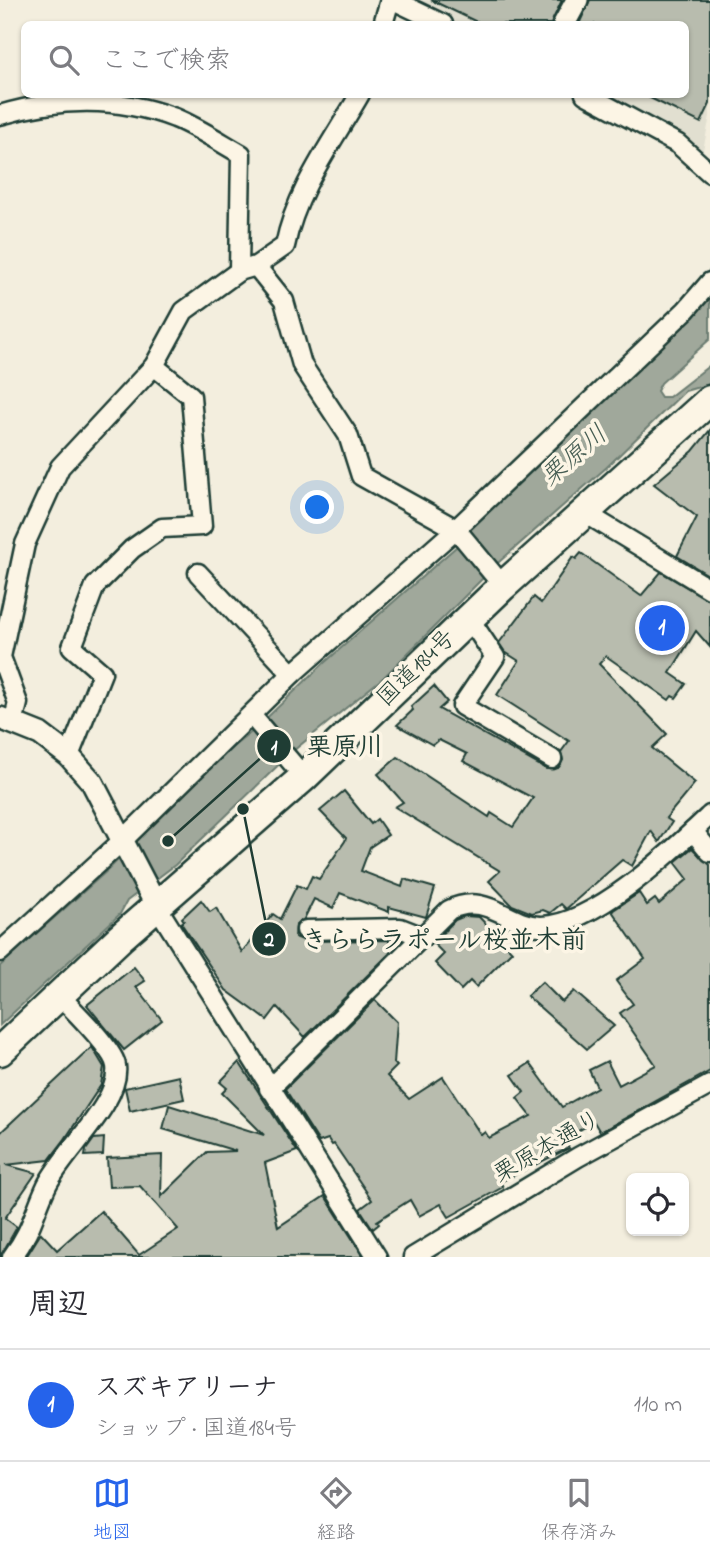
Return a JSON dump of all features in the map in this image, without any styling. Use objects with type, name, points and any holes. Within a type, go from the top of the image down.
[{"type":"highway","name":"国道184号","points":[[0,1051],[60,996],[152,896],[469,618],[498,580],[585,513],[710,400]]},
{"type":"street","points":[[384,21],[391,0],[436,21]]},
{"type":"street","points":[[566,21],[577,0]]},
{"type":"street","points":[[358,98],[290,218],[285,246],[184,311],[154,366],[60,467],[25,544],[1,657],[18,703],[6,721],[40,734],[69,756],[92,782],[152,896],[269,1089],[377,1257]]},
{"type":"street","points":[[592,98],[678,144],[710,173]]},
{"type":"street","points":[[0,115],[43,103],[107,102],[175,118],[241,154],[248,269],[284,301],[302,365],[348,435],[361,476],[459,534],[498,580]]},
{"type":"street","points":[[0,952],[124,847],[256,721],[292,674],[459,534],[686,310],[710,282]]},
{"type":"street","points":[[69,756],[102,673],[72,647],[95,586],[132,549],[162,528],[202,526],[191,396],[154,366]]},
{"type":"street","points":[[585,513],[710,589]]},
{"type":"street","points":[[198,573],[292,674]]},
{"type":"street","points":[[469,618],[495,657],[462,706],[552,759]]},
{"type":"street","points":[[256,721],[298,770]]},
{"type":"street","points":[[269,1089],[449,910],[461,905],[477,904],[541,926],[590,913],[665,857],[710,816]]},
{"type":"street","points":[[693,831],[710,852]]},
{"type":"street","points":[[306,930],[400,928],[423,937]]},
{"type":"street","points":[[12,1257],[33,1225],[47,1185],[110,1097],[117,1077],[114,1057],[60,996]]},
{"type":"street","name":"栗原本通り","points":[[413,1257],[578,1157],[710,1084]]},
{"type":"shaded area","points":[[404,0],[710,0],[710,116],[702,155],[678,133],[606,98],[689,98],[689,21],[450,21]]},
{"type":"water","points":[[710,290],[710,339],[661,383],[657,391],[661,397],[669,397],[710,365],[710,384],[685,391],[607,467],[499,562],[384,677],[293,751],[175,865],[127,901],[120,914],[0,1025],[0,966],[109,869],[224,754],[457,546],[469,529]]},
{"type":"building","points":[[431,0],[562,0],[552,21],[475,21]]},
{"type":"building","points":[[590,0],[710,0],[710,104],[701,123],[650,98],[689,98],[689,21],[580,21]]},
{"type":"building","points":[[710,430],[710,576],[677,556],[697,517],[654,484],[693,451]]},
{"type":"building","points":[[581,553],[641,596],[661,572],[710,601],[710,647],[696,631],[670,673],[686,684],[676,698],[672,696],[669,700],[606,656],[599,664],[667,734],[652,748],[695,783],[666,818],[672,822],[659,842],[651,831],[632,866],[622,860],[566,909],[561,904],[550,913],[543,910],[532,913],[512,905],[489,881],[500,871],[395,807],[403,802],[378,774],[398,757],[489,817],[491,813],[513,827],[533,798],[463,761],[467,754],[439,740],[433,745],[397,725],[413,710],[411,707],[434,686],[447,702],[439,709],[546,769],[558,768],[563,760],[561,752],[569,741],[497,695],[519,661],[505,652],[499,643],[534,597],[541,603],[573,557],[576,559]]},
{"type":"building","points":[[344,791],[371,824],[377,819],[388,835],[370,847],[361,871],[402,887],[404,879],[435,888],[426,917],[389,907],[389,912],[340,893],[333,908],[314,899],[304,919],[296,925],[295,937],[306,941],[389,940],[390,953],[305,1037],[277,1007],[267,1020],[226,990],[181,923],[184,921],[182,918],[201,900],[210,912],[216,908],[242,952],[273,914],[280,919],[297,885],[306,889],[312,876],[319,879],[345,841],[346,838],[320,811]]},
{"type":"building","points":[[692,848],[710,865],[710,1071],[600,1132],[594,1122],[564,1139],[569,1148],[500,1182],[503,1187],[449,1217],[441,1204],[419,1216],[410,1200],[377,1221],[379,1224],[373,1229],[360,1209],[372,1200],[334,1144],[328,1139],[319,1142],[285,1089],[375,1000],[397,1022],[394,1063],[397,1066],[387,1076],[409,1099],[443,1077],[481,1135],[485,1132],[489,1138],[531,1116],[517,1098],[524,1092],[512,1075],[530,1063],[562,1107],[597,1087],[589,1070],[607,1061],[619,1085],[656,1065],[620,1013],[633,1004],[616,981],[645,959],[612,911],[639,893],[647,905],[655,899],[659,904],[688,879],[675,862]]},
{"type":"building","points":[[465,916],[479,917],[512,951],[476,987],[470,981],[461,990],[435,963],[444,954],[433,943],[455,920]]},
{"type":"building","points":[[134,967],[145,981],[136,987],[162,1020],[124,1050],[87,1005]]},
{"type":"building","points":[[542,982],[562,1002],[574,991],[614,1026],[587,1049],[527,996]]},
{"type":"building","points":[[92,1047],[104,1067],[101,1085],[65,1139],[49,1160],[6,1165],[36,1173],[5,1218],[17,1227],[0,1257],[0,1133]]},
{"type":"building","points":[[239,1062],[297,1151],[265,1163],[278,1227],[325,1196],[364,1257],[26,1257],[41,1233],[57,1250],[101,1211],[139,1255],[178,1229],[140,1186],[109,1187],[107,1158],[162,1155],[161,1197],[207,1152],[236,1151],[163,1129],[169,1105],[264,1135],[222,1093],[227,1088],[220,1082]]},
{"type":"building","points":[[179,1076],[184,1099],[130,1111],[125,1088]]},
{"type":"building","points":[[104,1138],[103,1155],[85,1156],[94,1139]]},
{"type":"place","name":"スズキアリーナ","points":[[662,628]]},
{"type":"place","name":"きららラポール桜並木前","points":[[243,809]]},
{"type":"place","name":"栗原川","points":[[168,841]]}]
